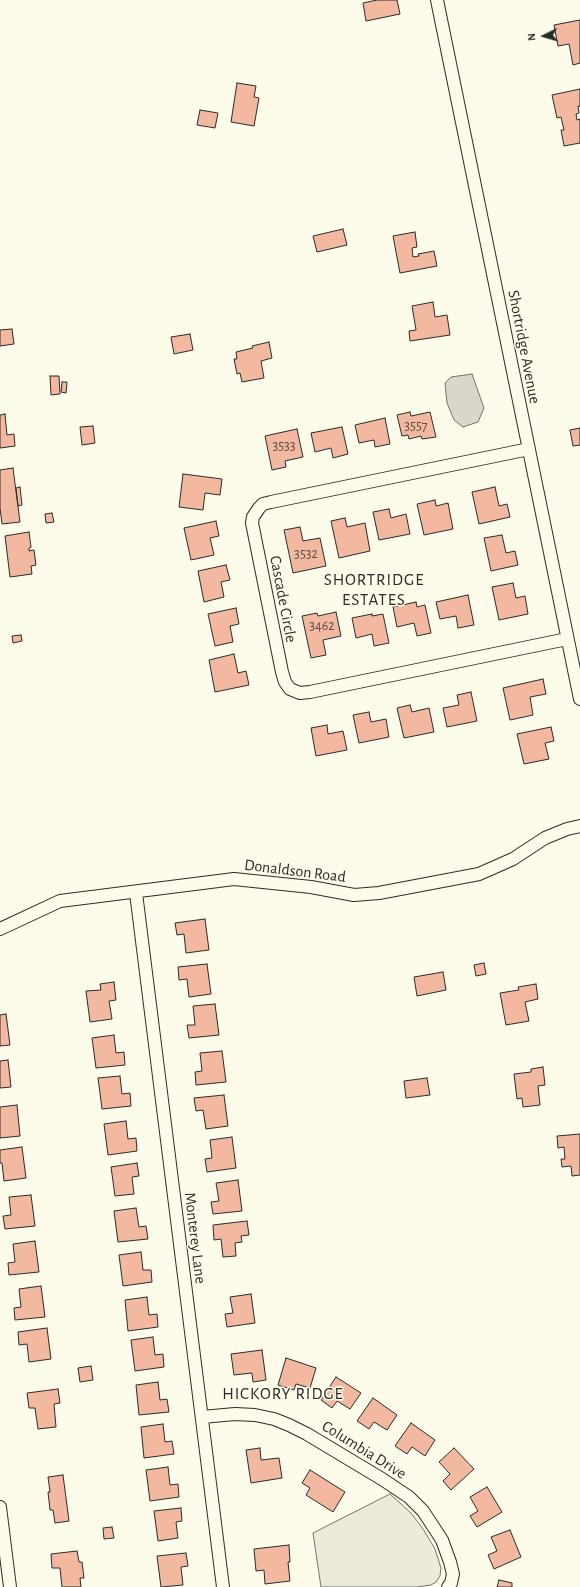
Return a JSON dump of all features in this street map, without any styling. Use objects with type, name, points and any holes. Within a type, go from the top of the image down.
[{"type":"street","name":"Shortridge Avenue","points":[[437,0],[580,699]]},
{"type":"street","name":"Cascade Circle","points":[[529,449],[263,504],[253,517],[252,523],[282,672],[285,682],[290,689],[300,693],[567,639]]},
{"type":"street","name":"Donaldson Road","points":[[0,929],[60,901],[136,893],[234,879],[311,887],[354,895],[379,893],[479,874],[513,859],[545,838],[567,829],[580,826]]},
{"type":"street","name":"Monterey Lane","points":[[136,893],[223,1587]]},
{"type":"street","name":"Columbia Drive","points":[[202,1417],[235,1414],[255,1415],[274,1419],[307,1434],[409,1497],[422,1511],[442,1540],[450,1562],[452,1574],[451,1583],[448,1587]]},
{"type":"street","points":[[0,1507],[10,1587]]},
{"type":"shaded area","points":[[472,374],[484,408],[478,422],[463,427],[454,420],[447,403],[445,383],[451,377]]},
{"type":"shaded area","points":[[390,1494],[411,1513],[435,1549],[441,1568],[440,1576],[436,1582],[431,1585],[416,1587],[321,1587],[313,1533]]},
{"type":"building","points":[[377,0],[397,0],[400,14],[366,21],[363,3]]},
{"type":"building","points":[[580,20],[580,63],[573,65],[569,44],[558,46],[554,25]]},
{"type":"building","points":[[237,83],[256,86],[254,97],[259,98],[254,126],[231,122]]},
{"type":"building","points":[[580,89],[580,106],[578,106],[579,113],[576,114],[577,120],[580,119],[580,143],[564,146],[561,130],[564,130],[561,117],[557,118],[552,95]]},
{"type":"building","points":[[200,110],[218,113],[215,128],[197,125]]},
{"type":"building","points":[[343,229],[347,245],[317,252],[313,236]]},
{"type":"building","points":[[415,232],[417,247],[412,248],[413,257],[419,256],[418,254],[434,251],[437,266],[400,273],[393,236]]},
{"type":"building","points":[[433,302],[435,317],[447,315],[450,335],[410,341],[409,331],[416,330],[412,306]]},
{"type":"building","points":[[12,329],[14,344],[0,346],[0,330]]},
{"type":"building","points":[[190,334],[193,350],[174,354],[171,337]]},
{"type":"building","points":[[269,342],[272,358],[261,361],[264,378],[242,382],[240,373],[237,374],[234,359],[237,359],[236,352]]},
{"type":"building","points":[[50,376],[59,376],[60,394],[51,395]]},
{"type":"building","points":[[62,382],[67,382],[66,393],[61,392]]},
{"type":"building","points":[[410,412],[411,416],[430,412],[436,437],[422,439],[421,436],[409,439],[408,435],[402,436],[397,415]]},
{"type":"building","points":[[5,414],[7,435],[14,434],[15,446],[0,448],[0,415]]},
{"type":"building","points":[[385,418],[390,444],[375,447],[374,440],[359,443],[355,425]]},
{"type":"building","points":[[93,426],[95,443],[82,445],[80,427]]},
{"type":"building","points":[[342,427],[348,454],[333,458],[331,448],[315,452],[311,433]]},
{"type":"building","points":[[580,428],[580,445],[573,446],[570,430]]},
{"type":"building","points":[[297,429],[303,457],[285,461],[286,467],[272,470],[265,436]]},
{"type":"building","points":[[13,468],[20,522],[2,524],[0,508],[0,470]]},
{"type":"building","points":[[183,474],[222,479],[220,495],[205,493],[203,510],[179,507]]},
{"type":"building","points":[[20,487],[22,505],[18,506],[16,488]]},
{"type":"building","points":[[495,487],[499,506],[507,504],[510,517],[479,524],[472,492]]},
{"type":"building","points":[[435,500],[436,506],[448,503],[453,529],[424,535],[417,504]]},
{"type":"building","points":[[389,509],[391,518],[406,514],[410,534],[379,540],[373,512]]},
{"type":"building","points":[[52,513],[54,522],[46,523],[45,514]]},
{"type":"building","points":[[345,518],[347,527],[365,523],[370,551],[339,558],[331,521]]},
{"type":"building","points":[[216,521],[219,536],[210,538],[214,555],[191,560],[184,528]]},
{"type":"building","points":[[300,527],[303,541],[320,538],[326,566],[293,573],[284,530]]},
{"type":"building","points":[[29,532],[31,547],[29,548],[29,551],[34,550],[36,565],[31,566],[32,574],[10,577],[5,536]]},
{"type":"building","points":[[502,535],[506,553],[515,551],[518,565],[491,571],[484,538]]},
{"type":"building","points":[[226,565],[230,580],[221,582],[224,597],[204,602],[198,571]]},
{"type":"building","points":[[513,583],[516,598],[525,596],[528,614],[499,620],[492,587]]},
{"type":"building","points":[[468,595],[474,625],[458,628],[456,616],[440,619],[436,602]]},
{"type":"building","points":[[416,602],[417,607],[425,605],[431,633],[417,636],[414,623],[397,627],[393,607]]},
{"type":"building","points":[[236,608],[239,624],[230,626],[233,642],[215,646],[208,614]]},
{"type":"building","points":[[336,612],[341,636],[323,640],[326,655],[311,658],[302,616],[317,613],[318,616]]},
{"type":"building","points":[[372,614],[372,616],[383,614],[389,643],[374,646],[372,634],[356,638],[352,618]]},
{"type":"building","points":[[21,635],[22,641],[13,643],[12,636]]},
{"type":"building","points":[[234,654],[238,673],[246,671],[249,685],[215,692],[209,660]]},
{"type":"building","points":[[543,679],[546,694],[530,697],[533,715],[510,720],[503,688]]},
{"type":"building","points":[[471,692],[477,721],[447,727],[443,708],[459,705],[457,695]]},
{"type":"building","points":[[410,705],[412,712],[429,708],[434,732],[404,738],[397,708]]},
{"type":"building","points":[[369,712],[371,722],[386,719],[389,737],[359,743],[353,715]]},
{"type":"building","points":[[327,725],[328,734],[343,731],[347,750],[316,756],[311,728]]},
{"type":"building","points":[[551,727],[554,741],[545,743],[549,759],[524,764],[517,734]]},
{"type":"building","points":[[205,919],[209,950],[186,953],[184,934],[177,935],[175,923]]},
{"type":"building","points":[[484,963],[486,974],[476,976],[474,965]]},
{"type":"building","points":[[207,964],[211,994],[189,997],[187,979],[179,980],[178,967]]},
{"type":"building","points":[[443,972],[446,990],[417,996],[414,977]]},
{"type":"building","points":[[114,982],[116,1000],[109,1001],[112,1019],[90,1022],[86,991],[101,990],[100,984]]},
{"type":"building","points":[[536,984],[538,999],[525,1002],[529,1021],[506,1025],[500,993],[519,990],[518,987]]},
{"type":"building","points":[[215,1004],[219,1035],[189,1038],[187,1025],[195,1025],[193,1006]]},
{"type":"building","points":[[6,1014],[10,1045],[0,1046],[0,1015]]},
{"type":"building","points":[[114,1035],[116,1053],[124,1052],[125,1065],[96,1068],[92,1038]]},
{"type":"building","points":[[222,1051],[226,1082],[196,1085],[195,1072],[202,1071],[200,1053]]},
{"type":"building","points":[[8,1060],[11,1087],[0,1088],[0,1061]]},
{"type":"building","points":[[543,1067],[545,1085],[538,1086],[540,1105],[523,1107],[522,1098],[517,1099],[514,1074],[531,1072],[531,1069]]},
{"type":"building","points":[[120,1076],[122,1094],[130,1093],[131,1106],[102,1109],[98,1078]]},
{"type":"building","points":[[427,1078],[430,1095],[406,1098],[404,1081]]},
{"type":"building","points":[[224,1095],[228,1126],[206,1129],[203,1110],[196,1111],[194,1098]]},
{"type":"building","points":[[17,1105],[20,1136],[0,1138],[0,1107]]},
{"type":"building","points":[[126,1121],[128,1139],[136,1138],[137,1151],[108,1155],[104,1124]]},
{"type":"building","points":[[580,1134],[580,1175],[572,1176],[571,1166],[562,1167],[561,1159],[565,1159],[564,1147],[558,1148],[557,1136]]},
{"type":"building","points":[[232,1137],[236,1168],[207,1172],[205,1159],[212,1158],[210,1140]]},
{"type":"building","points":[[22,1147],[26,1178],[4,1181],[2,1163],[0,1163],[0,1150]]},
{"type":"building","points":[[137,1163],[139,1176],[132,1177],[134,1194],[115,1196],[111,1167]]},
{"type":"building","points":[[238,1180],[242,1211],[213,1214],[211,1202],[219,1201],[216,1183]]},
{"type":"building","points":[[31,1195],[35,1226],[5,1229],[3,1216],[11,1215],[9,1197]]},
{"type":"building","points":[[136,1208],[139,1227],[146,1226],[148,1239],[118,1242],[114,1211]]},
{"type":"building","points":[[247,1221],[249,1235],[241,1236],[242,1242],[235,1243],[236,1256],[223,1257],[221,1239],[214,1240],[213,1225]]},
{"type":"building","points":[[35,1241],[39,1272],[9,1275],[8,1263],[15,1262],[13,1244]]},
{"type":"building","points":[[141,1252],[143,1270],[151,1270],[152,1282],[123,1286],[119,1255]]},
{"type":"building","points":[[41,1286],[45,1317],[15,1320],[14,1308],[21,1307],[19,1289]]},
{"type":"building","points":[[251,1294],[255,1323],[227,1327],[225,1314],[233,1313],[230,1297]]},
{"type":"building","points":[[147,1297],[149,1315],[157,1314],[158,1327],[128,1331],[125,1300]]},
{"type":"building","points":[[47,1328],[51,1359],[29,1362],[27,1344],[19,1345],[18,1332]]},
{"type":"building","points":[[153,1337],[155,1355],[163,1354],[164,1367],[135,1371],[131,1340]]},
{"type":"building","points":[[262,1350],[266,1380],[253,1382],[252,1373],[234,1375],[231,1354]]},
{"type":"building","points":[[286,1358],[316,1368],[310,1388],[296,1384],[294,1390],[278,1385]]},
{"type":"building","points":[[91,1366],[93,1380],[80,1382],[78,1368]]},
{"type":"building","points":[[336,1377],[361,1393],[350,1409],[337,1401],[332,1408],[321,1400]]},
{"type":"building","points":[[158,1382],[160,1400],[167,1399],[169,1412],[139,1415],[136,1385]]},
{"type":"building","points":[[58,1389],[60,1403],[54,1404],[56,1427],[38,1429],[35,1408],[29,1408],[27,1393]]},
{"type":"building","points":[[373,1398],[397,1415],[387,1430],[374,1422],[369,1429],[357,1421]]},
{"type":"building","points":[[411,1423],[435,1440],[425,1456],[412,1447],[407,1454],[395,1446]]},
{"type":"building","points":[[163,1424],[165,1442],[172,1441],[174,1454],[144,1458],[141,1427]]},
{"type":"building","points":[[260,1448],[261,1460],[279,1458],[282,1478],[251,1483],[246,1450]]},
{"type":"building","points":[[454,1448],[474,1469],[451,1490],[443,1481],[450,1474],[439,1462]]},
{"type":"building","points":[[168,1467],[170,1485],[178,1484],[179,1497],[150,1501],[146,1470]]},
{"type":"building","points":[[310,1470],[345,1492],[333,1512],[306,1495],[310,1488],[302,1483]]},
{"type":"building","points":[[63,1475],[69,1521],[55,1523],[53,1510],[50,1510],[48,1477]]},
{"type":"building","points":[[487,1487],[502,1512],[477,1527],[470,1516],[478,1511],[470,1497]]},
{"type":"building","points":[[181,1508],[182,1521],[176,1522],[178,1538],[158,1541],[154,1511]]},
{"type":"building","points":[[112,1527],[114,1538],[104,1539],[103,1528]]},
{"type":"building","points":[[510,1530],[521,1557],[494,1569],[488,1555],[497,1551],[491,1537]]},
{"type":"building","points":[[289,1545],[290,1562],[288,1562],[290,1581],[265,1584],[264,1570],[256,1571],[254,1549]]},
{"type":"building","points":[[77,1551],[79,1562],[82,1562],[84,1578],[80,1578],[81,1587],[62,1587],[60,1568],[52,1568],[51,1554]]},
{"type":"building","points":[[186,1553],[188,1566],[181,1567],[183,1585],[161,1587],[157,1556]]},
{"type":"building","points":[[499,1580],[512,1583],[512,1587],[497,1587]]},
{"type":"district","name":"SHORTRIDGE ESTATES","points":[[374,590]]},
{"type":"district","name":"HICKORY RIDGE","points":[[283,1394]]}]
